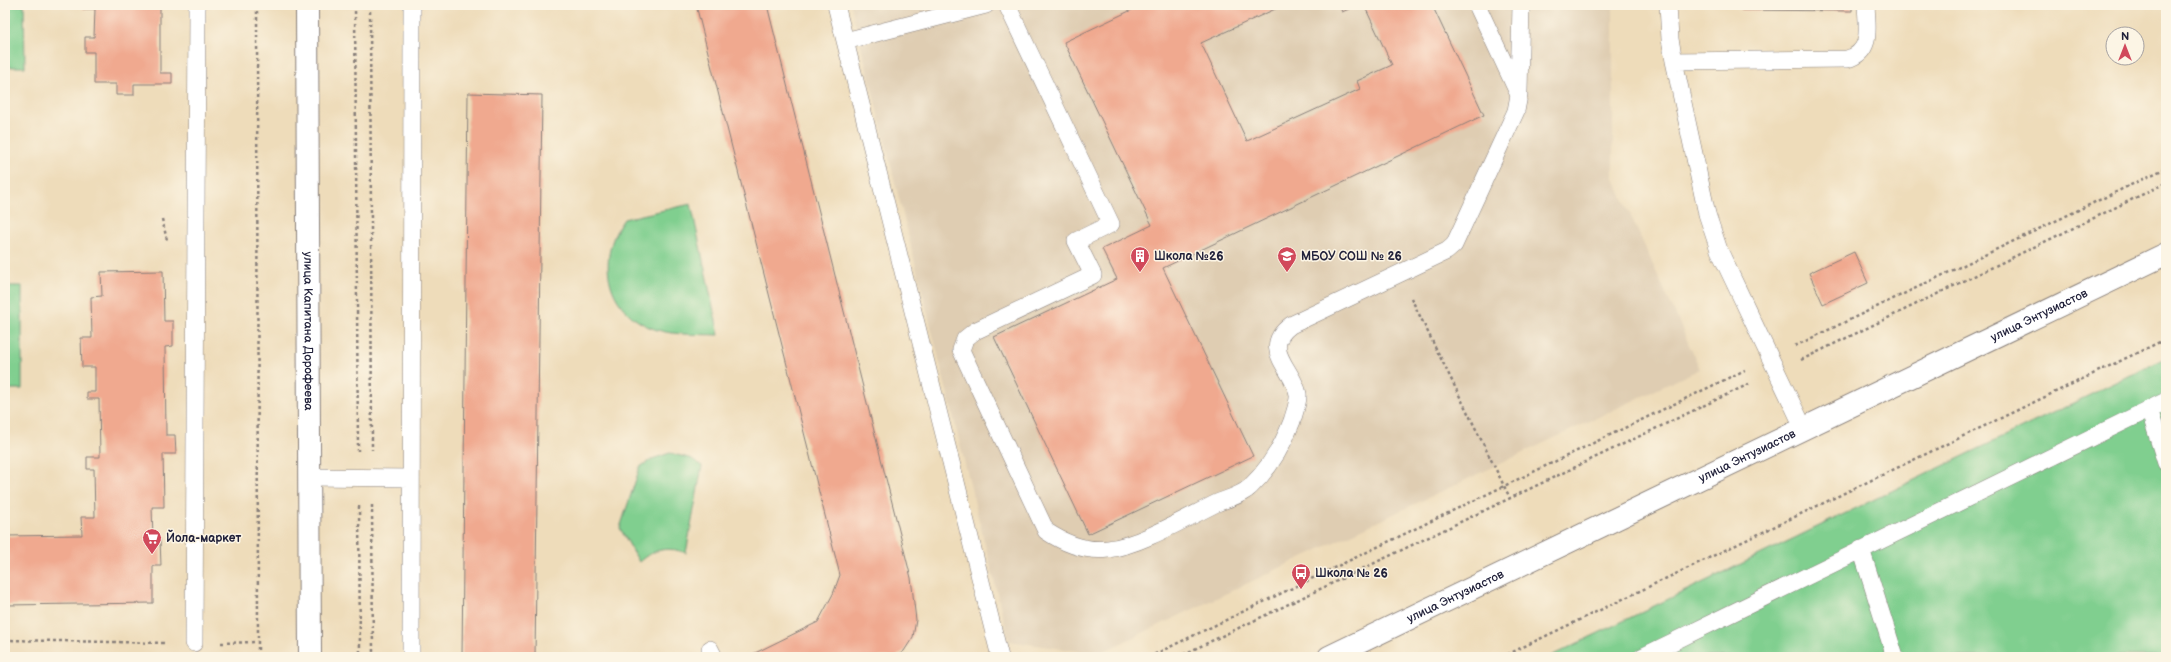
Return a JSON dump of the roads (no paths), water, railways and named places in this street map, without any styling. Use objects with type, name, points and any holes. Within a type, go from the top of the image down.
[{"type":"street","name":"улица Капитана Дорофеева","points":[[307,5],[310,657]]},
{"type":"street","name":"улица Энтузиастов","points":[[1329,657],[2166,254]]},
{"type":"lane","points":[[194,643],[197,5]]},
{"type":"lane","points":[[411,657],[412,5]]},
{"type":"lane","points":[[836,5],[1000,657]]},
{"type":"lane","points":[[845,41],[986,5]]},
{"type":"lane","points":[[1007,5],[1111,224],[1076,241],[1093,275],[975,331],[965,339],[961,350],[1046,531],[1061,541],[1081,548],[1108,549],[1135,542],[1249,488],[1270,464],[1283,442],[1292,420],[1298,395],[1277,351],[1278,342],[1283,331],[1291,325],[1447,251],[1454,245],[1516,111],[1519,95],[1521,5]]},
{"type":"lane","points":[[1477,5],[1519,95]]},
{"type":"lane","points":[[1668,5],[1670,39],[1674,61],[1707,214],[1719,250],[1804,429]]},
{"type":"lane","points":[[1674,61],[1847,59],[1856,57],[1865,47],[1866,5]]},
{"type":"lane","points":[[1642,657],[2166,401]]},
{"type":"lane","points":[[2149,409],[2166,463]]},
{"type":"lane","points":[[309,477],[411,478]]},
{"type":"lane","points":[[1862,549],[1895,657]]},
{"type":"place","name":"Школа №26","points":[[1140,273]]},
{"type":"place","name":"МБОУ СОШ № 26","points":[[1287,273]]},
{"type":"place","name":"Йола-маркет","points":[[152,555]]},
{"type":"place","name":"Школа № 26","points":[[1301,590]]}]
